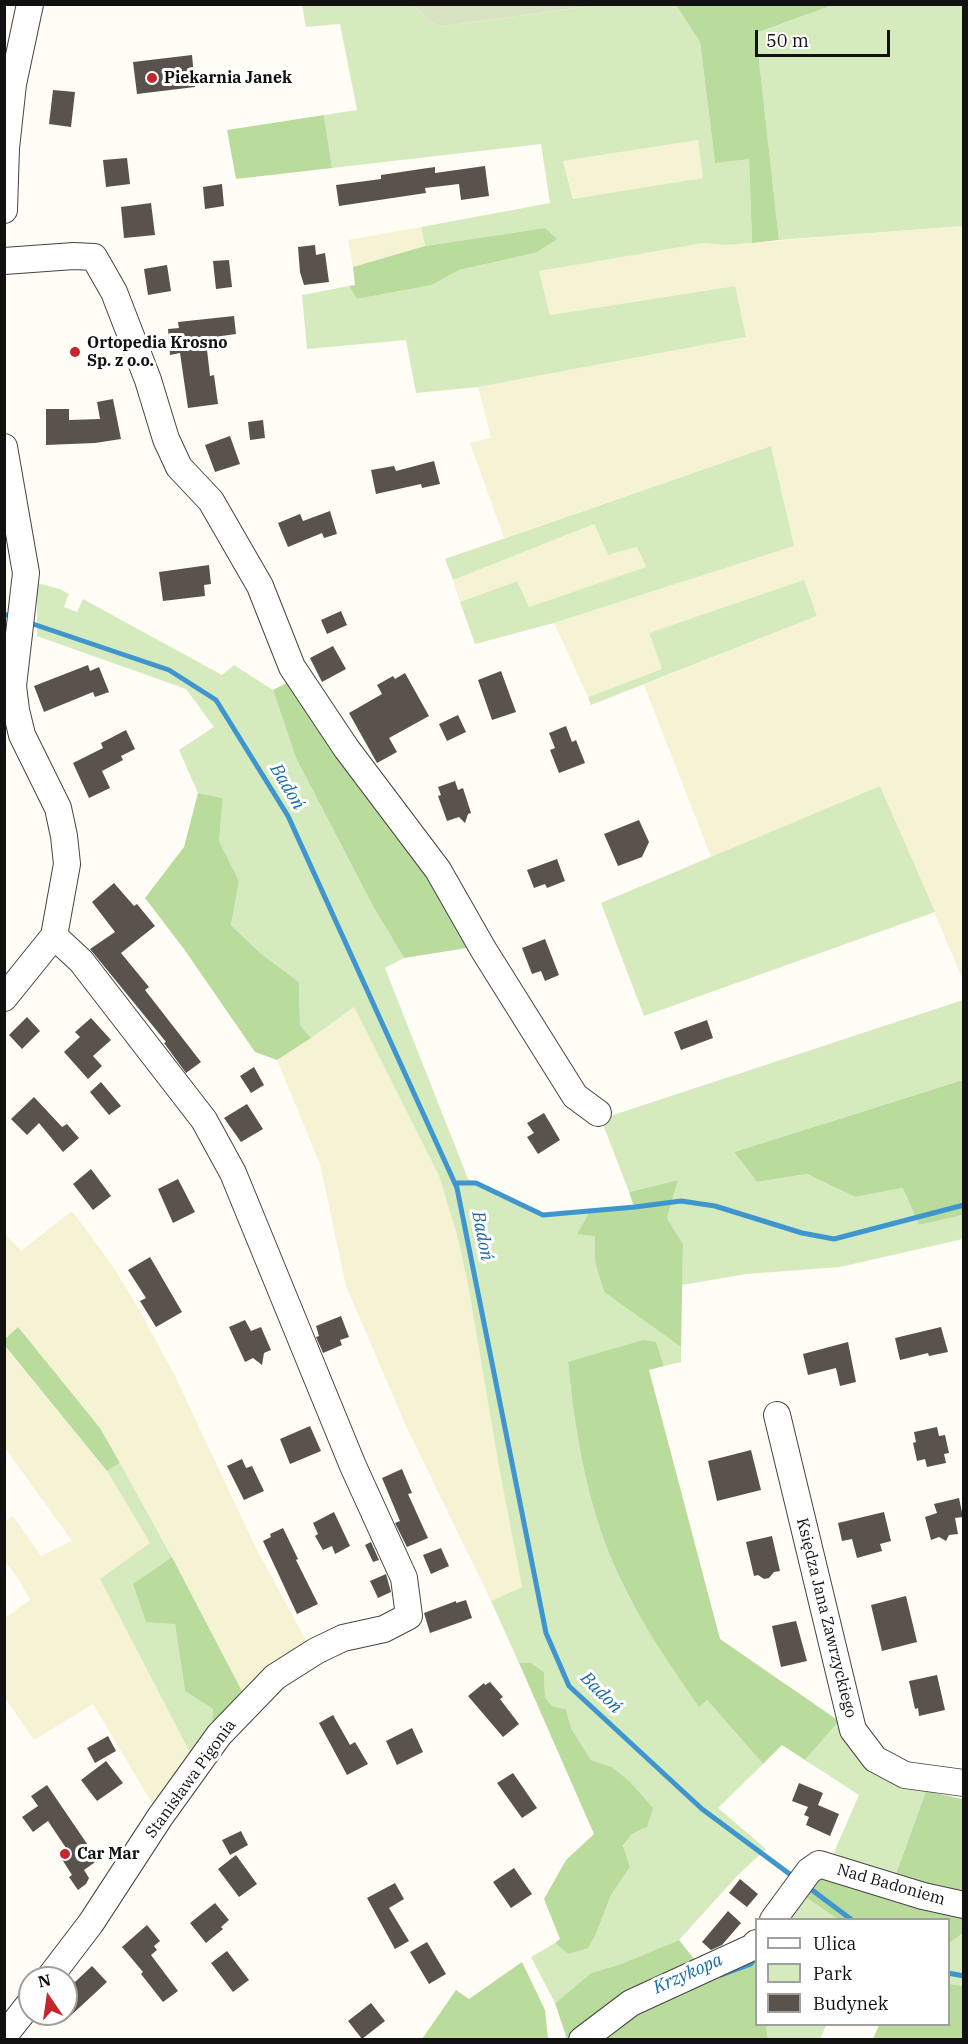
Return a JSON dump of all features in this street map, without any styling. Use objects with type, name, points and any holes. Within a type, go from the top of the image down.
[{"type":"street","points":[[4,210],[6,148],[13,84],[30,4]]},
{"type":"street","points":[[4,261],[74,256],[94,257],[114,292],[148,380],[166,439],[179,467],[211,501],[260,586],[292,667],[346,748],[438,870],[483,950],[575,1096],[598,1113]]},
{"type":"street","points":[[4,447],[26,573],[14,686],[15,710],[22,735],[58,808],[67,864],[54,936],[4,998]]},
{"type":"street","name":"Stanisława Pigonia","points":[[54,936],[81,961],[204,1120],[233,1173],[353,1466],[404,1578],[409,1616],[384,1629],[343,1638],[316,1651],[275,1677],[219,1735],[58,1966]]},
{"type":"street","name":"Księdza Jana Zawrzyckiego","points":[[777,1414],[853,1730],[875,1759],[905,1775],[963,1783]]},
{"type":"street","name":"Nad Badoniem","points":[[774,1918],[809,1870],[819,1864],[923,1896],[963,1905]]},
{"type":"street","points":[[582,2040],[631,2003],[755,1944]]},
{"type":"street","points":[[4,2036],[18,2018]]},
{"type":"shaded area","points":[[698,140],[704,178],[574,200],[563,161]]},
{"type":"shaded area","points":[[963,226],[963,980],[880,786],[711,857],[644,685],[817,616],[804,581],[649,633],[662,669],[588,697],[554,623],[794,546],[771,446],[504,538],[470,443],[491,438],[478,387],[746,337],[734,286],[550,315],[539,270],[704,243],[725,245]]},
{"type":"shaded area","points":[[421,227],[425,246],[353,267],[348,240]]},
{"type":"shaded area","points":[[594,524],[608,555],[637,547],[646,568],[529,607],[517,581],[460,602],[453,580]]},
{"type":"shaded area","points":[[354,1007],[439,1176],[458,1238],[522,1587],[491,1601],[406,1426],[346,1286],[320,1164],[277,1060]]},
{"type":"shaded area","points":[[72,1211],[112,1265],[140,1311],[175,1376],[255,1546],[309,1646],[245,1697],[166,1545],[100,1428],[18,1328],[5,1339],[5,1234],[21,1251]]},
{"type":"shaded area","points":[[4,1346],[107,1471],[150,1543],[193,1758],[160,1817],[93,1704],[34,1740],[5,1698],[5,1618],[30,1600],[5,1561],[5,1522],[13,1516],[41,1556],[72,1541],[5,1448]]},
{"type":"green space","points":[[302,5],[412,5],[438,27],[596,5],[676,5],[700,42],[715,163],[749,158],[752,243],[725,245],[704,243],[539,271],[550,315],[735,286],[746,337],[478,387],[416,393],[406,340],[307,349],[302,295],[349,286],[357,299],[432,285],[459,270],[535,253],[545,228],[425,246],[421,227],[550,203],[541,144],[332,168],[324,115],[357,110],[340,24],[306,27]],"holes":[[[698,140],[703,178],[573,199],[563,161]]]},
{"type":"green space","points":[[412,5],[596,5],[438,27]]},
{"type":"green space","points":[[676,5],[833,5],[756,33],[779,240],[752,243],[749,159],[715,163],[700,42]]},
{"type":"green space","points":[[833,5],[963,5],[963,226],[779,240],[756,33]]},
{"type":"green space","points":[[324,115],[332,168],[236,179],[227,130]]},
{"type":"green space","points":[[545,228],[557,239],[535,253],[459,270],[432,285],[357,299],[349,286],[355,285],[353,267],[425,246]]},
{"type":"green space","points":[[771,446],[794,546],[554,623],[475,644],[460,602],[517,581],[529,607],[646,567],[637,547],[608,555],[594,524],[453,580],[445,559]]},
{"type":"green space","points":[[804,580],[817,616],[591,705],[588,697],[662,669],[649,633]]},
{"type":"green space","points":[[37,583],[60,589],[69,594],[64,607],[77,612],[83,599],[222,675],[234,665],[273,690],[296,758],[374,908],[404,958],[385,968],[468,1179],[543,1215],[590,1211],[578,1233],[595,1235],[595,1262],[604,1292],[681,1347],[681,1362],[664,1366],[656,1342],[568,1362],[579,1445],[599,1526],[620,1578],[637,1612],[699,1706],[707,1700],[763,1764],[718,1808],[766,1849],[738,1875],[679,1940],[621,1964],[591,1973],[555,2003],[531,1957],[555,1943],[568,1954],[596,1934],[611,1895],[630,1867],[623,1847],[632,1834],[647,1827],[612,1767],[591,1760],[571,1728],[566,1709],[552,1706],[545,1697],[544,1672],[531,1663],[519,1663],[491,1601],[522,1587],[469,1290],[458,1238],[439,1176],[354,1007],[311,1038],[300,1025],[299,982],[259,952],[231,925],[239,881],[219,841],[223,798],[198,793],[179,750],[214,727],[186,689],[37,636]]},
{"type":"green space","points":[[292,680],[429,872],[473,947],[404,958],[374,908],[296,758],[273,690]]},
{"type":"green space","points":[[880,786],[935,912],[644,1016],[601,903]]},
{"type":"green space","points":[[198,793],[223,798],[219,841],[239,881],[231,925],[259,952],[299,982],[300,1025],[311,1038],[277,1060],[255,1052],[184,949],[145,898],[184,847]]},
{"type":"green space","points":[[963,1000],[963,1080],[734,1152],[757,1182],[807,1174],[855,1197],[904,1188],[919,1225],[963,1215],[963,1239],[840,1267],[746,1274],[682,1285],[683,1244],[667,1218],[678,1180],[629,1192],[601,1119]]},
{"type":"green space","points":[[963,1080],[963,1215],[919,1225],[903,1188],[855,1197],[807,1174],[757,1182],[734,1152]]},
{"type":"green space","points":[[678,1180],[667,1218],[683,1244],[681,1347],[604,1292],[595,1262],[595,1236],[577,1234],[590,1211],[634,1207],[629,1192]]},
{"type":"green space","points":[[18,1327],[100,1428],[120,1463],[107,1471],[5,1346],[5,1339]]},
{"type":"green space","points":[[643,1340],[656,1342],[664,1366],[649,1370],[720,1639],[839,1721],[805,1760],[782,1745],[763,1764],[707,1700],[699,1707],[647,1628],[628,1595],[609,1552],[591,1499],[579,1445],[568,1362]]},
{"type":"green space","points":[[120,1463],[172,1557],[133,1584],[146,1621],[175,1623],[185,1691],[213,1709],[211,1734],[193,1758],[100,1579],[150,1543],[107,1471]]},
{"type":"green space","points":[[172,1557],[245,1697],[211,1734],[213,1709],[185,1691],[175,1624],[146,1622],[133,1584]]},
{"type":"green space","points":[[519,1663],[531,1663],[544,1672],[545,1697],[552,1706],[566,1709],[571,1728],[591,1760],[612,1767],[631,1783],[653,1808],[647,1827],[632,1834],[623,1846],[630,1867],[611,1895],[588,1948],[568,1954],[555,1943],[560,1939],[544,1899],[566,1860],[594,1834]]},
{"type":"green space","points":[[839,1721],[897,1781],[926,1791],[893,1882],[831,1859],[859,1795],[805,1760]]},
{"type":"green space","points":[[926,1791],[963,1799],[963,1898],[893,1882]]},
{"type":"green space","points":[[818,1873],[963,1911],[963,1933],[950,1942],[950,1918],[836,1918],[804,1896]]},
{"type":"green space","points":[[804,1896],[836,1918],[788,1918]]},
{"type":"green space","points":[[963,1933],[963,1986],[950,1984],[950,1942]]},
{"type":"green space","points":[[679,1940],[698,1964],[567,2039],[555,2003],[591,1973],[621,1964]]},
{"type":"green space","points":[[755,1953],[755,2026],[766,2026],[768,2039],[597,2040],[631,2013]]},
{"type":"green space","points":[[522,1962],[545,2010],[548,2039],[422,2039],[456,1990],[469,1999]]},
{"type":"green space","points":[[950,1984],[963,1986],[963,2039],[873,2039],[879,2026],[950,2026]]},
{"type":"green space","points":[[766,2026],[826,2026],[820,2040],[768,2039]]},
{"type":"building","points":[[192,55],[195,87],[137,94],[133,62]]},
{"type":"building","points":[[53,90],[75,92],[71,127],[49,124]]},
{"type":"building","points":[[127,158],[130,184],[106,187],[103,160]]},
{"type":"building","points":[[485,166],[489,196],[461,200],[459,184],[425,188],[426,193],[339,206],[336,185],[381,179],[381,175],[435,167],[435,173]]},
{"type":"building","points":[[222,184],[224,206],[205,209],[203,187]]},
{"type":"building","points":[[151,203],[155,235],[124,238],[121,207]]},
{"type":"building","points":[[315,245],[316,255],[325,253],[329,282],[304,285],[300,272],[298,247]]},
{"type":"building","points":[[229,260],[232,287],[216,289],[213,261]]},
{"type":"building","points":[[167,265],[171,291],[148,295],[144,269]]},
{"type":"building","points":[[234,316],[236,334],[207,338],[206,341],[210,376],[214,375],[218,404],[188,408],[180,353],[170,355],[168,329],[179,328],[178,322]]},
{"type":"building","points":[[113,399],[121,439],[95,443],[46,445],[46,409],[69,409],[69,420],[100,419],[97,402]]},
{"type":"building","points":[[263,420],[265,438],[250,440],[248,422]]},
{"type":"building","points":[[230,436],[240,464],[215,472],[205,445]]},
{"type":"building","points":[[434,461],[440,484],[422,488],[421,484],[376,494],[371,470],[394,466],[396,471]]},
{"type":"building","points":[[330,511],[337,534],[324,538],[322,533],[288,547],[278,523],[300,514],[303,521]]},
{"type":"building","points":[[209,565],[211,584],[204,585],[205,596],[163,601],[159,572]]},
{"type":"building","points":[[341,611],[347,625],[327,634],[321,620]]},
{"type":"building","points":[[333,646],[346,669],[322,682],[310,658]]},
{"type":"building","points":[[88,665],[90,671],[99,667],[109,692],[95,697],[93,692],[44,712],[34,686]]},
{"type":"building","points":[[501,671],[516,712],[492,720],[478,680]]},
{"type":"building","points":[[405,673],[429,716],[389,738],[397,752],[377,763],[349,713],[382,694],[377,685],[393,676],[395,679]]},
{"type":"building","points":[[458,715],[466,732],[447,741],[439,724]]},
{"type":"building","points":[[566,726],[572,742],[576,740],[585,763],[559,773],[550,750],[555,748],[549,733]]},
{"type":"building","points":[[126,730],[135,749],[121,756],[123,760],[102,771],[110,788],[89,798],[73,763],[103,748],[101,743]]},
{"type":"building","points":[[455,781],[458,790],[463,788],[471,813],[468,814],[465,823],[459,817],[447,821],[438,796],[441,795],[438,787]]},
{"type":"building","points":[[639,820],[649,842],[642,857],[618,866],[604,834]]},
{"type":"building","points":[[557,859],[565,881],[547,888],[545,884],[534,888],[527,870]]},
{"type":"building","points":[[114,883],[134,906],[137,904],[155,926],[121,953],[149,987],[145,990],[201,1062],[186,1073],[164,1043],[166,1042],[90,949],[115,932],[92,902]]},
{"type":"building","points":[[545,939],[559,975],[545,981],[541,971],[532,974],[522,948]]},
{"type":"building","points":[[27,1017],[40,1031],[22,1049],[9,1035]]},
{"type":"building","points":[[91,1018],[111,1040],[93,1056],[102,1066],[88,1079],[64,1052],[80,1037],[75,1032]]},
{"type":"building","points":[[707,1020],[713,1038],[681,1050],[674,1032]]},
{"type":"building","points":[[254,1067],[264,1085],[251,1093],[240,1076]]},
{"type":"building","points":[[101,1082],[121,1106],[109,1115],[90,1092]]},
{"type":"building","points":[[34,1097],[62,1127],[67,1124],[79,1138],[63,1152],[39,1123],[27,1135],[11,1119]]},
{"type":"building","points":[[247,1104],[263,1129],[241,1142],[224,1118]]},
{"type":"building","points":[[544,1113],[560,1140],[538,1154],[527,1137],[534,1133],[527,1123]]},
{"type":"building","points":[[91,1169],[111,1196],[93,1210],[73,1184]]},
{"type":"building","points":[[178,1179],[195,1212],[173,1223],[158,1189]]},
{"type":"building","points":[[150,1257],[182,1312],[156,1327],[140,1301],[146,1298],[128,1270]]},
{"type":"building","points":[[341,1316],[349,1337],[340,1340],[342,1345],[323,1353],[316,1337],[319,1336],[316,1326]]},
{"type":"building","points":[[245,1320],[251,1331],[261,1327],[271,1350],[264,1353],[262,1365],[253,1358],[245,1362],[229,1327]]},
{"type":"building","points":[[941,1327],[948,1352],[929,1356],[928,1353],[900,1360],[895,1338]]},
{"type":"building","points":[[848,1342],[856,1382],[840,1386],[836,1368],[808,1375],[803,1354]]},
{"type":"building","points":[[310,1426],[321,1451],[290,1464],[280,1439]]},
{"type":"building","points":[[937,1427],[939,1436],[945,1435],[949,1453],[944,1454],[946,1463],[927,1467],[925,1459],[917,1461],[913,1443],[916,1442],[914,1432]]},
{"type":"building","points":[[751,1450],[761,1490],[717,1501],[708,1461]]},
{"type":"building","points":[[242,1459],[246,1468],[252,1466],[264,1491],[244,1500],[227,1466]]},
{"type":"building","points":[[402,1469],[412,1493],[408,1494],[428,1538],[407,1547],[395,1523],[400,1521],[382,1478]]},
{"type":"building","points":[[959,1498],[963,1517],[955,1518],[958,1534],[949,1535],[946,1541],[939,1537],[931,1540],[925,1517],[937,1513],[934,1504]]},
{"type":"building","points":[[334,1512],[350,1546],[335,1554],[332,1546],[323,1550],[315,1536],[318,1534],[313,1523]]},
{"type":"building","points":[[884,1512],[891,1541],[880,1544],[882,1551],[857,1558],[852,1539],[842,1541],[838,1523]]},
{"type":"building","points":[[283,1528],[318,1604],[297,1614],[263,1541],[271,1537],[270,1534]]},
{"type":"building","points":[[772,1536],[780,1571],[764,1579],[758,1575],[754,1576],[746,1542]]},
{"type":"building","points":[[371,1542],[379,1560],[373,1562],[365,1545]]},
{"type":"building","points":[[441,1548],[449,1566],[431,1574],[423,1555]]},
{"type":"building","points":[[386,1574],[391,1592],[378,1598],[370,1581]]},
{"type":"building","points":[[906,1596],[917,1642],[882,1651],[871,1605]]},
{"type":"building","points":[[466,1600],[472,1618],[430,1633],[424,1613],[456,1601],[456,1603]]},
{"type":"building","points":[[796,1621],[807,1661],[781,1667],[772,1626]]},
{"type":"building","points":[[937,1675],[945,1710],[919,1716],[918,1708],[915,1709],[909,1681]]},
{"type":"building","points":[[490,1682],[503,1697],[500,1699],[519,1724],[503,1737],[468,1696],[484,1683],[485,1685]]},
{"type":"building","points":[[333,1715],[350,1745],[355,1742],[368,1764],[347,1775],[319,1723]]},
{"type":"building","points":[[412,1728],[423,1752],[397,1765],[386,1741]]},
{"type":"building","points":[[108,1736],[116,1751],[95,1763],[87,1748]]},
{"type":"building","points":[[106,1761],[123,1783],[97,1801],[81,1780]]},
{"type":"building","points":[[513,1773],[537,1808],[522,1818],[497,1783]]},
{"type":"building","points":[[799,1783],[823,1793],[818,1805],[839,1814],[830,1836],[806,1825],[809,1817],[804,1815],[808,1807],[792,1801]]},
{"type":"building","points":[[47,1785],[98,1860],[84,1870],[89,1878],[86,1884],[78,1890],[69,1877],[72,1875],[58,1853],[66,1848],[48,1821],[33,1832],[22,1817],[38,1806],[31,1796]]},
{"type":"building","points":[[241,1831],[248,1845],[230,1855],[222,1840]]},
{"type":"building","points":[[236,1855],[257,1884],[239,1897],[218,1869]]},
{"type":"building","points":[[514,1868],[532,1894],[511,1908],[493,1882]]},
{"type":"building","points":[[740,1879],[758,1894],[747,1907],[729,1893]]},
{"type":"building","points":[[395,1883],[404,1899],[389,1908],[409,1941],[395,1949],[367,1898]]},
{"type":"building","points":[[215,1903],[229,1920],[221,1927],[223,1929],[206,1943],[190,1923]]},
{"type":"building","points":[[728,1911],[741,1923],[722,1945],[711,1950],[702,1942]]},
{"type":"building","points":[[147,1925],[160,1941],[154,1946],[157,1950],[151,1955],[178,1991],[163,2002],[141,1974],[143,1972],[122,1947]]},
{"type":"building","points":[[427,1942],[446,1974],[429,1984],[410,1952]]},
{"type":"building","points":[[227,1951],[249,1980],[233,1992],[211,1963]]},
{"type":"building","points":[[92,1966],[107,1982],[78,2009],[78,1979]]},
{"type":"building","points":[[371,2003],[385,2021],[362,2039],[348,2021]]},
{"type":"waterway","name":"Badoń","points":[[4,614],[15,618]]},
{"type":"waterway","name":"Badoń","points":[[27,622],[169,670],[216,700],[288,816],[457,1188],[546,1633],[569,1686],[702,1809],[795,1878]]},
{"type":"waterway","points":[[455,1183],[476,1183],[543,1215],[681,1201],[715,1206],[802,1233],[834,1239],[964,1205]]},
{"type":"waterway","name":"Badoń","points":[[808,1887],[849,1918]]},
{"type":"waterway","name":"Krzykopa","points":[[721,1975],[751,1964],[755,1958]]},
{"type":"waterway","name":"Badoń","points":[[950,1973],[964,1976]]},
{"type":"place","name":"Piekarnia Janek","points":[[152,78]]},
{"type":"place","name":"Ortopedia Krosno Sp. z o.o.","points":[[75,352]]},
{"type":"place","name":"Car Mar","points":[[65,1854]]}]
